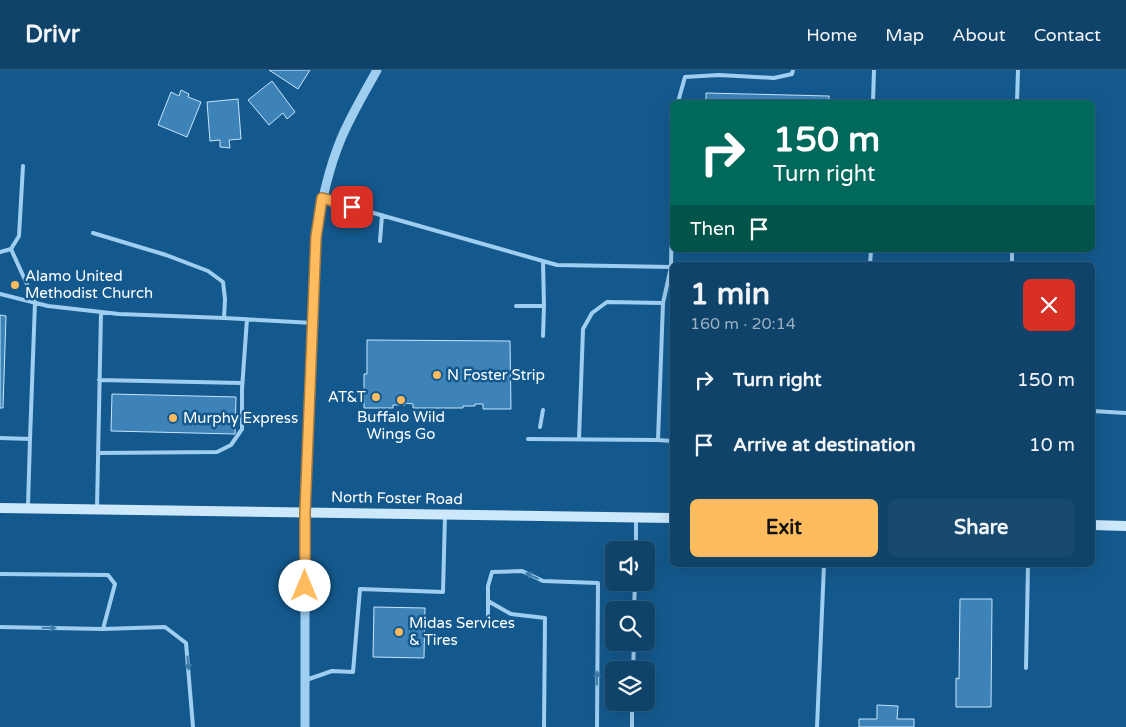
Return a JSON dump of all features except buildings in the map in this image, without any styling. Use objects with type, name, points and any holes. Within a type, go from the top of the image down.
[{"type":"main road","name":"North Foster Road","points":[[0,508],[670,518]]},
{"type":"main road","points":[[1095,525],[1126,526]]},
{"type":"street","points":[[305,727],[305,512],[316,237],[322,198],[341,138],[377,70]]},
{"type":"lane","points":[[679,100],[685,77],[720,75],[774,78],[792,74],[794,70]]},
{"type":"lane","points":[[873,100],[874,70]]},
{"type":"lane","points":[[1017,100],[1018,70]]},
{"type":"lane","points":[[0,252],[11,249],[19,236],[23,166]]},
{"type":"lane","points":[[322,198],[557,265],[670,267]]},
{"type":"lane","points":[[380,241],[382,215]]},
{"type":"lane","points":[[93,234],[208,271],[223,282],[225,299],[224,318]]},
{"type":"lane","points":[[11,249],[35,302],[28,509]]},
{"type":"lane","points":[[543,261],[543,336]]},
{"type":"lane","points":[[658,440],[663,303],[670,275]]},
{"type":"lane","points":[[0,294],[48,306],[101,313],[313,323]]},
{"type":"lane","points":[[579,439],[583,329],[592,313],[608,302],[663,303]]},
{"type":"lane","points":[[516,306],[544,306]]},
{"type":"lane","points":[[98,509],[101,313]]},
{"type":"lane","points":[[98,453],[216,452],[231,445],[242,429],[242,383],[247,319]]},
{"type":"lane","points":[[99,380],[242,383]]},
{"type":"lane","points":[[540,427],[543,410]]},
{"type":"lane","points":[[1095,411],[1126,412]]},
{"type":"lane","points":[[0,438],[30,439]]},
{"type":"lane","points":[[528,439],[670,441]]},
{"type":"lane","points":[[306,680],[332,671],[353,672],[360,589],[443,592],[445,514]]},
{"type":"lane","points":[[636,517],[636,541]]},
{"type":"lane","points":[[817,727],[824,567]]},
{"type":"lane","points":[[1026,668],[1028,567]]},
{"type":"lane","points":[[488,619],[488,586],[492,572],[522,571],[543,581],[598,583],[596,727]]},
{"type":"lane","points":[[0,574],[108,575],[115,584],[103,629]]},
{"type":"lane","points":[[488,601],[512,614],[545,618],[544,727]]},
{"type":"lane","points":[[0,627],[103,629],[165,627],[186,643],[193,727]]},
{"type":"lane","points":[[632,711],[632,727]]},
{"type":"place","name":"Alamo United Methodist Church","points":[[15,285]]},
{"type":"place","name":"N Foster Strip","points":[[437,375]]},
{"type":"place","name":"AT&T","points":[[376,397]]},
{"type":"place","name":"Buffalo Wild Wings Go","points":[[401,400]]},
{"type":"place","name":"Murphy Express","points":[[173,418]]},
{"type":"place","name":"Midas Services & Tires","points":[[399,632]]},
{"type":"route","points":[[305,586],[305,512],[316,237],[322,198],[352,207]]}]
